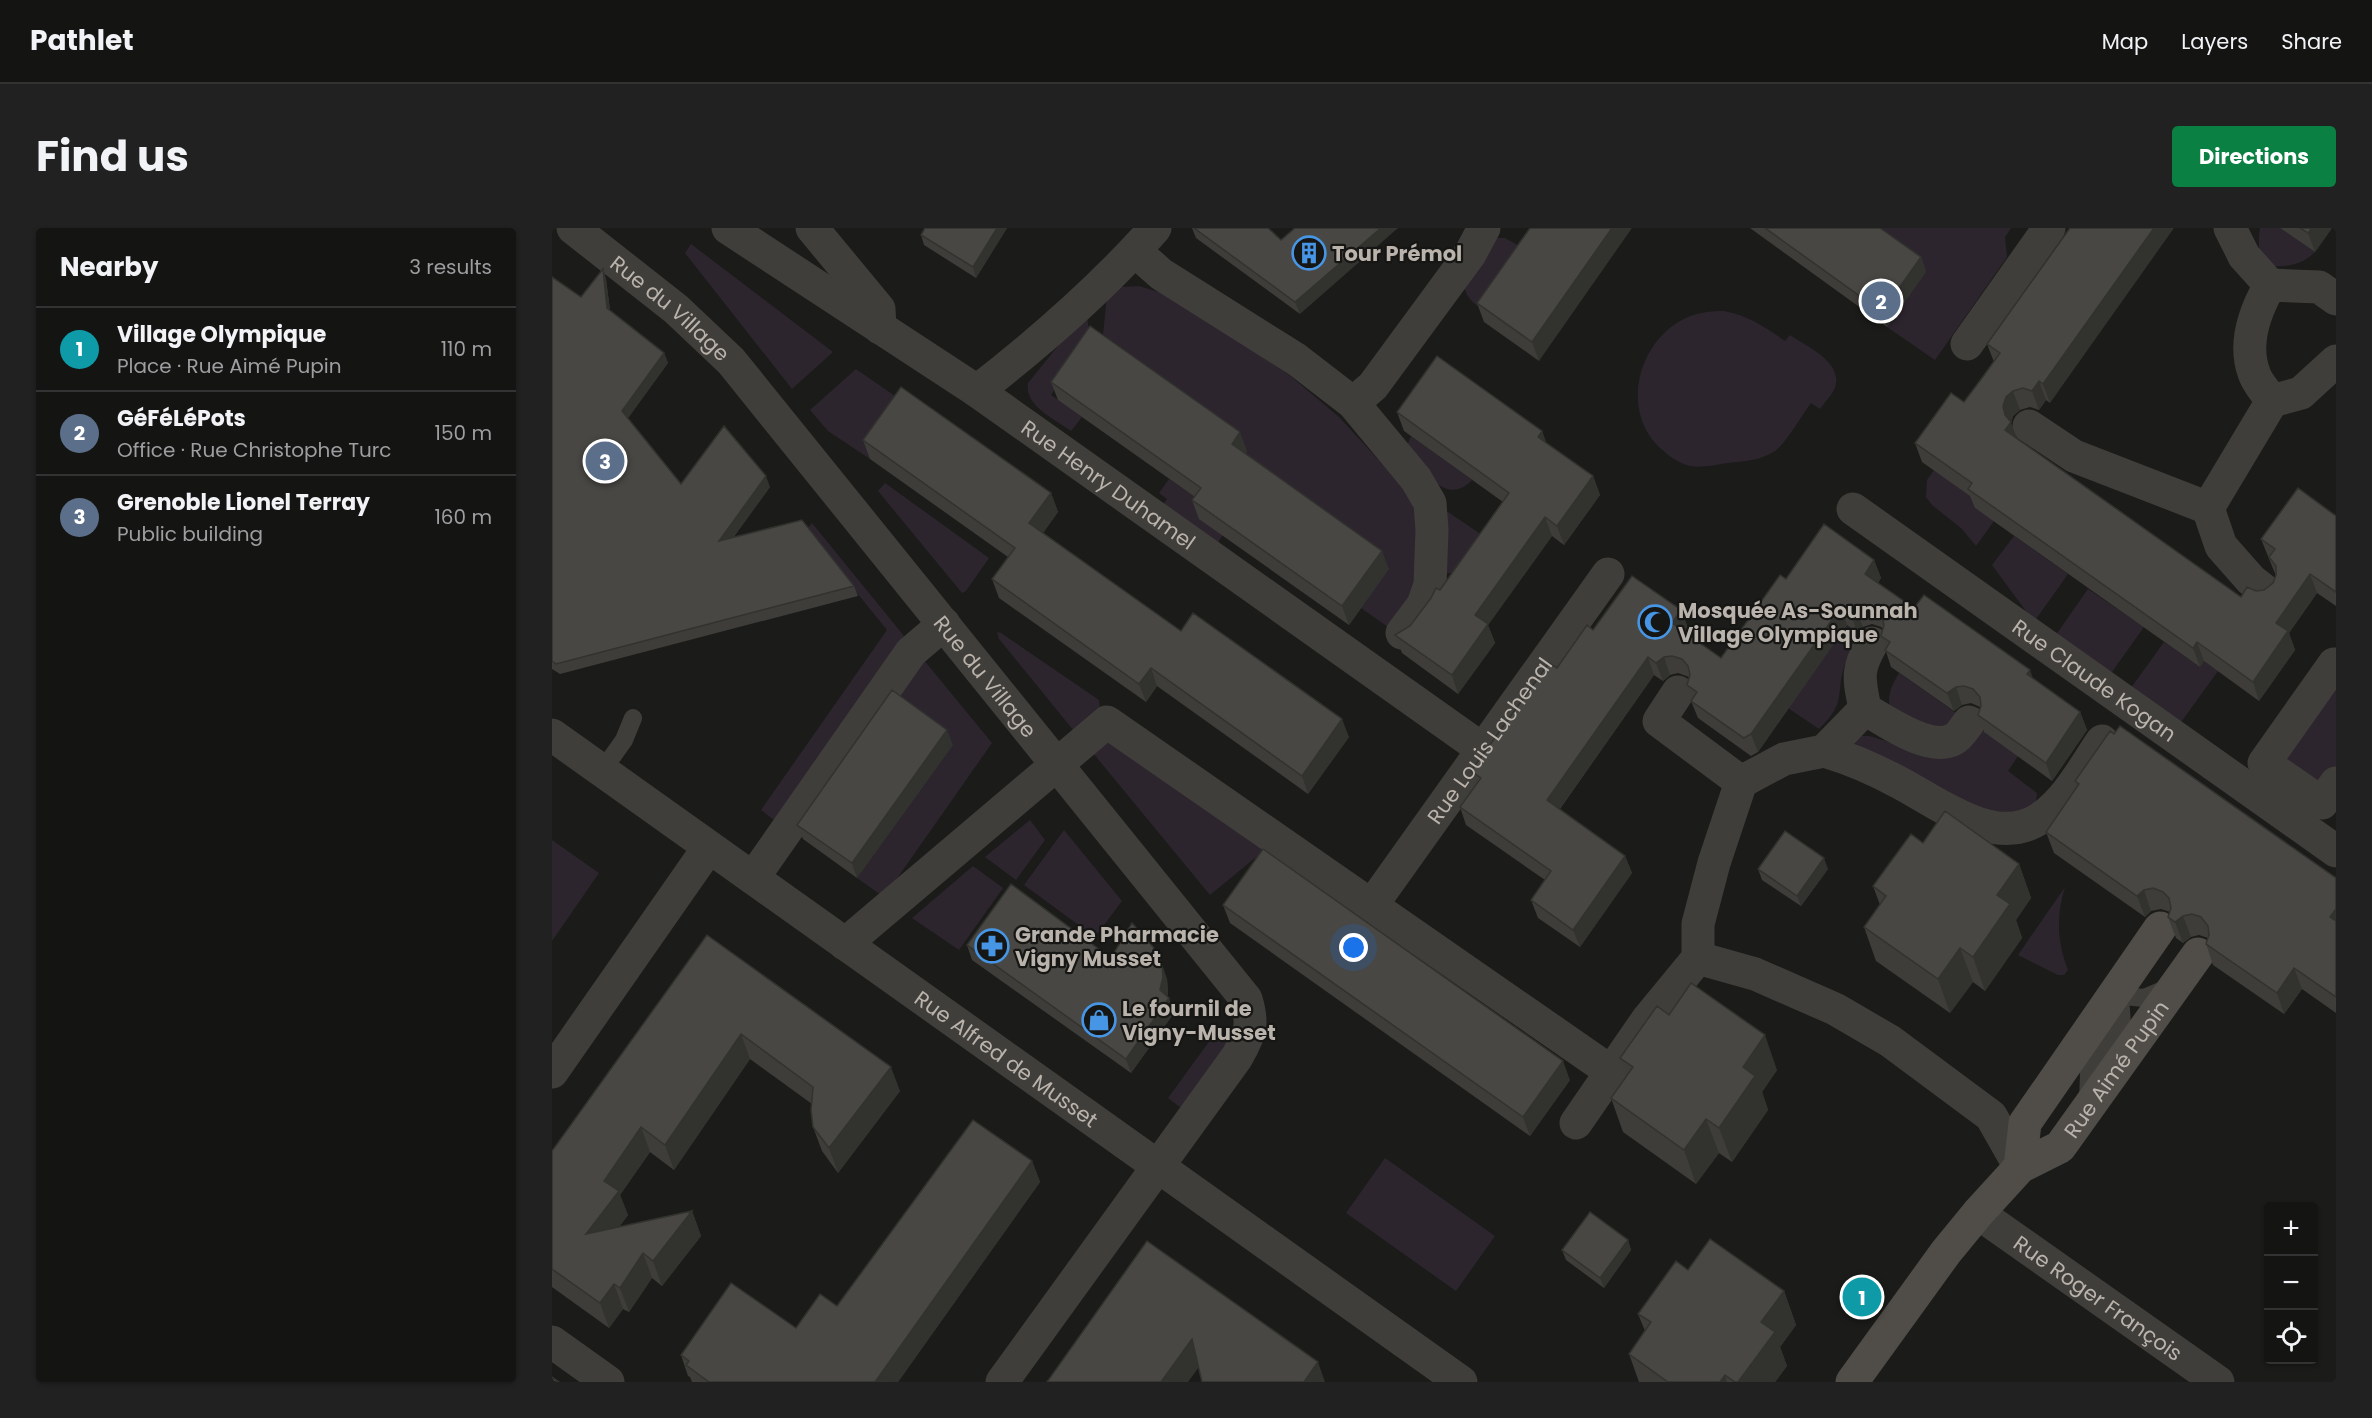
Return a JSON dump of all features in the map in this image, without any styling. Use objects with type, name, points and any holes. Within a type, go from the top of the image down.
[{"type":"street","name":"Rue du Village","points":[[573,228],[676,309],[731,362],[1246,999],[1252,1018],[1249,1036],[1237,1057],[1002,1382]]},
{"type":"street","name":"Rue Henry Duhamel","points":[[728,228],[880,318],[977,392],[1482,749]]},
{"type":"street","points":[[812,228],[880,318]]},
{"type":"street","points":[[1353,403],[1373,386],[1470,254],[1484,228]]},
{"type":"street","points":[[1967,344],[2049,228]]},
{"type":"street","points":[[2230,228],[2244,256],[2270,285],[2319,287],[2336,299]]},
{"type":"street","points":[[977,392],[1023,356],[1145,240],[1161,274],[1296,359],[1353,403],[1416,479],[1430,503],[1432,531],[1430,585],[1423,605],[1402,633]]},
{"type":"street","points":[[2270,285],[2259,304],[2249,346],[2254,375],[2272,401]]},
{"type":"street","points":[[2265,591],[2251,580],[2221,546],[2208,508],[2272,401],[2301,393],[2336,361]]},
{"type":"street","points":[[2029,426],[2074,456],[2208,508]]},
{"type":"street","name":"Rue Claude Kogan","points":[[1853,509],[2336,851]]},
{"type":"street","name":"Rue Louis Lachenal","points":[[1371,905],[1608,574]]},
{"type":"street","points":[[753,878],[911,652],[944,624]]},
{"type":"street","points":[[1872,643],[1862,661],[1859,678],[1865,709],[1898,729],[1935,744],[1955,739],[1969,722]]},
{"type":"street","points":[[2336,666],[2334,664],[2264,763],[2322,803],[2336,783]]},
{"type":"street","points":[[1678,692],[1659,720],[1741,782]]},
{"type":"street","points":[[1824,751],[1865,709]]},
{"type":"street","points":[[845,944],[1107,722],[1610,1071]]},
{"type":"street","name":"Rue Alfred de Musset","points":[[552,735],[1461,1382]]},
{"type":"street","points":[[1575,1123],[1647,1020],[1698,958],[1698,924],[1714,863],[1741,782],[1784,759],[1824,751],[1852,759],[1976,824],[2014,828],[2038,820],[2058,803],[2102,741]]},
{"type":"street","points":[[552,1072],[709,847]]},
{"type":"street","name":"Rue Aimé Pupin","points":[[2020,1167],[2025,1123],[2160,928]]},
{"type":"street","name":"Rue Aimé Pupin","points":[[1852,1382],[1946,1252],[1978,1213],[2020,1167],[2060,1147],[2199,954]]},
{"type":"street","points":[[1698,958],[1755,974],[1835,1009],[1890,1041],[1991,1116],[2020,1167]]},
{"type":"street","name":"Rue Roger François","points":[[1978,1213],[2218,1382]]},
{"type":"street","points":[[552,1342],[608,1382]]},
{"type":"lane","points":[[602,771],[624,740],[633,718]]},
{"type":"lane","points":[[2114,995],[2144,998],[2178,984]]},
{"type":"lane","points":[[2087,1111],[2089,1073],[2122,1026],[2121,1009],[2114,995]]},
{"type":"shaded area","points":[[1865,228],[2011,228],[2005,237],[2007,257],[1935,360],[1887,327],[1926,272]]},
{"type":"shaded area","points":[[2260,228],[2280,228],[2315,252],[2310,257],[2292,265],[2265,265],[2259,247]]},
{"type":"shaded area","points":[[1496,238],[1505,238],[1532,253],[1489,315],[1469,298],[1464,284]]},
{"type":"shaded area","points":[[691,244],[833,352],[792,389],[685,253]]},
{"type":"shaded area","points":[[1139,286],[1162,293],[1268,357],[1339,417],[1420,505],[1425,572],[1395,632],[1361,608],[1389,569],[1239,463],[1247,451],[1103,335],[1107,295],[1121,287]]},
{"type":"shaded area","points":[[1087,310],[1089,339],[1051,395],[1082,417],[1071,431],[1049,417],[1036,405],[1028,391],[1028,383]]},
{"type":"shaded area","points":[[1724,311],[1749,319],[1785,341],[1790,335],[1815,351],[1830,364],[1835,372],[1834,390],[1820,409],[1811,403],[1780,447],[1764,457],[1704,466],[1685,465],[1663,451],[1645,428],[1639,410],[1638,392],[1641,373],[1648,355],[1658,340],[1672,327],[1697,314]]},
{"type":"shaded area","points":[[856,369],[908,405],[870,459],[828,431],[810,410]]},
{"type":"shaded area","points":[[1411,436],[1472,480],[1462,488],[1452,490],[1434,481],[1407,446]]},
{"type":"shaded area","points":[[1934,470],[1979,502],[1975,508],[1994,521],[1976,546],[1962,529],[1932,505],[1926,497],[1927,480]]},
{"type":"shaded area","points":[[1169,479],[1208,506],[1223,535],[1213,549],[1158,511],[1167,499],[1159,493]]},
{"type":"shaded area","points":[[885,483],[989,558],[966,591],[962,593],[878,491]]},
{"type":"shaded area","points":[[1441,512],[1448,512],[1485,537],[1453,573],[1447,573]]},
{"type":"shaded area","points":[[812,523],[904,636],[774,820],[761,810],[887,630],[806,530]]},
{"type":"shaded area","points":[[2014,536],[2068,574],[2034,622],[1992,565]]},
{"type":"shaded area","points":[[2088,589],[2144,627],[2107,679],[2053,639]]},
{"type":"shaded area","points":[[1847,625],[1863,636],[1847,660],[1838,703],[1829,719],[1819,729],[1788,708]]},
{"type":"shaded area","points":[[997,632],[1099,700],[1101,717],[1078,736],[999,639]]},
{"type":"shaded area","points":[[2164,642],[2200,667],[2204,661],[2218,671],[2179,725],[2128,692]]},
{"type":"shaded area","points":[[923,659],[992,743],[884,897],[857,878],[953,745],[893,702]]},
{"type":"shaded area","points":[[2336,666],[2336,783],[2322,803],[2264,763]]},
{"type":"shaded area","points":[[1899,673],[1959,715],[1944,728],[1926,731],[1890,708],[1891,690]]},
{"type":"shaded area","points":[[1980,729],[2018,756],[2008,771],[2037,793],[2036,802],[2023,811],[1977,814],[1852,747],[1854,739],[1869,736],[1949,757],[1962,751]]},
{"type":"shaded area","points":[[1110,730],[1272,844],[1210,895],[1088,747]]},
{"type":"shaded area","points":[[1030,820],[1045,840],[1016,880],[985,857]]},
{"type":"shaded area","points":[[1064,830],[1122,901],[1095,937],[1024,885]]},
{"type":"shaded area","points":[[552,840],[599,873],[552,941]]},
{"type":"shaded area","points":[[973,866],[1003,888],[959,950],[912,918]]},
{"type":"shaded area","points":[[2065,887],[2060,908],[2059,929],[2068,970],[2064,975],[2058,975],[2018,955]]},
{"type":"shaded area","points":[[1219,1028],[1227,1033],[1232,1041],[1185,1111],[1168,1098]]},
{"type":"shaded area","points":[[1385,1158],[1495,1236],[1456,1291],[1346,1213]]},
{"type":"building","points":[[925,228],[997,228],[973,267],[921,235]]},
{"type":"building","points":[[1194,228],[1268,228],[1281,240],[1295,228],[1381,228],[1295,302]]},
{"type":"building","points":[[1530,228],[1612,228],[1532,342],[1477,303]]},
{"type":"building","points":[[1765,228],[1880,228],[1921,257],[1882,312]]},
{"type":"building","points":[[2070,228],[2154,228],[2043,384],[2039,381],[2032,391],[2023,388],[2013,391],[2006,397],[2003,406],[2005,415],[2011,422],[2005,430],[2241,597],[2247,587],[2256,591],[2264,590],[2273,583],[2276,566],[2269,557],[2275,549],[2261,539],[2298,488],[2336,516],[2336,592],[2310,574],[2276,623],[2288,631],[2253,682],[2197,642],[2193,648],[1968,489],[1972,483],[1915,443],[1951,393],[1964,402],[1982,378],[2000,353],[1987,344]]},
{"type":"building","points":[[2300,228],[2312,228],[2308,233]]},
{"type":"building","points":[[603,269],[607,308],[664,353],[622,411],[681,484],[724,426],[766,476],[719,541],[802,520],[854,586],[556,664],[552,661],[552,277],[581,297]]},
{"type":"building","points":[[1090,326],[1240,432],[1232,444],[1382,551],[1342,606],[1192,500],[1201,488],[1051,382]]},
{"type":"building","points":[[1437,356],[1542,431],[1538,437],[1593,476],[1557,526],[1545,517],[1475,615],[1488,624],[1452,675],[1395,635],[1410,626],[1436,588],[1440,590],[1509,493],[1397,412]]},
{"type":"building","points":[[901,387],[1051,493],[1029,523],[1181,631],[1193,613],[1342,719],[1302,776],[1151,668],[1139,684],[992,579],[1015,548],[863,440]]},
{"type":"building","points":[[1824,524],[1874,560],[1865,574],[1914,608],[1924,595],[2030,670],[2027,674],[2080,712],[2046,763],[1978,715],[1981,706],[1980,697],[1973,689],[1964,686],[1956,687],[1947,693],[1885,650],[1890,642],[1881,636],[1884,625],[1882,616],[1875,609],[1866,607],[1856,609],[1851,614],[1841,607],[1751,734],[1744,738],[1691,701],[1697,692],[1687,685],[1690,675],[1688,666],[1682,659],[1672,656],[1664,657],[1656,663],[1648,657],[1547,800],[1625,856],[1573,930],[1531,900],[1551,871],[1460,807],[1481,778],[1471,771],[1549,663],[1557,668],[1587,625],[1593,630],[1632,576],[1681,610],[1672,623],[1721,658],[1780,575],[1786,579]]},
{"type":"building","points":[[892,690],[947,730],[852,863],[797,825]]},
{"type":"building","points":[[2120,726],[2336,878],[2336,909],[2330,917],[2336,921],[2336,997],[2294,968],[2277,993],[2206,944],[2209,935],[2208,926],[2201,917],[2192,914],[2183,916],[2175,922],[2168,917],[2171,908],[2169,898],[2163,892],[2153,888],[2144,890],[2137,896],[2046,832],[2079,784],[2075,781],[2110,731],[2114,734]]},
{"type":"building","points":[[1945,811],[2019,864],[1997,895],[2010,904],[1973,957],[1960,948],[1938,979],[1864,927],[1886,896],[1873,886],[1911,834],[1923,843]]},
{"type":"building","points":[[1785,831],[1824,858],[1797,896],[1758,869]]},
{"type":"building","points":[[1263,849],[1563,1061],[1523,1117],[1223,905]]},
{"type":"building","points":[[1011,884],[1111,958],[1132,923],[1153,947],[1162,964],[1163,977],[1160,990],[1169,998],[1126,1059],[967,945]]},
{"type":"building","points":[[707,935],[891,1067],[829,1148],[813,1127],[811,1110],[813,1087],[741,1034],[665,1145],[641,1127],[604,1181],[619,1191],[586,1234],[692,1211],[653,1261],[643,1253],[620,1288],[614,1284],[600,1303],[552,1269],[552,1151]]},
{"type":"building","points":[[1691,983],[1765,1035],[1743,1067],[1755,1076],[1719,1128],[1706,1119],[1684,1150],[1611,1098],[1633,1067],[1620,1058],[1657,1006],[1669,1015]]},
{"type":"building","points":[[973,1120],[1032,1161],[875,1382],[709,1382],[686,1365],[689,1361],[681,1355],[731,1283],[796,1328],[820,1294],[837,1306]]},
{"type":"building","points":[[1590,1212],[1628,1240],[1600,1278],[1562,1250]]},
{"type":"building","points":[[1710,1239],[1784,1291],[1761,1322],[1775,1332],[1738,1382],[1725,1375],[1720,1382],[1668,1382],[1629,1354],[1651,1322],[1638,1314],[1676,1261],[1688,1270]]},
{"type":"building","points":[[1147,1241],[1318,1362],[1304,1382],[1202,1382],[1192,1339],[1161,1382],[1047,1382]]},
{"type":"place","name":"Tour Prémol","points":[[1309,253]]},
{"type":"place","name":"GéFéLéPots","points":[[1881,301]]},
{"type":"place","name":"Grenoble Lionel Terray","points":[[605,461]]},
{"type":"place","name":"Mosquée As-Sounnah Village Olympique","points":[[1655,622]]},
{"type":"place","name":"Grande Pharmacie Vigny Musset","points":[[992,946]]},
{"type":"place","name":"Le fournil de Vigny-Musset","points":[[1099,1020]]},
{"type":"place","name":"Village Olympique","points":[[1862,1297]]}]
